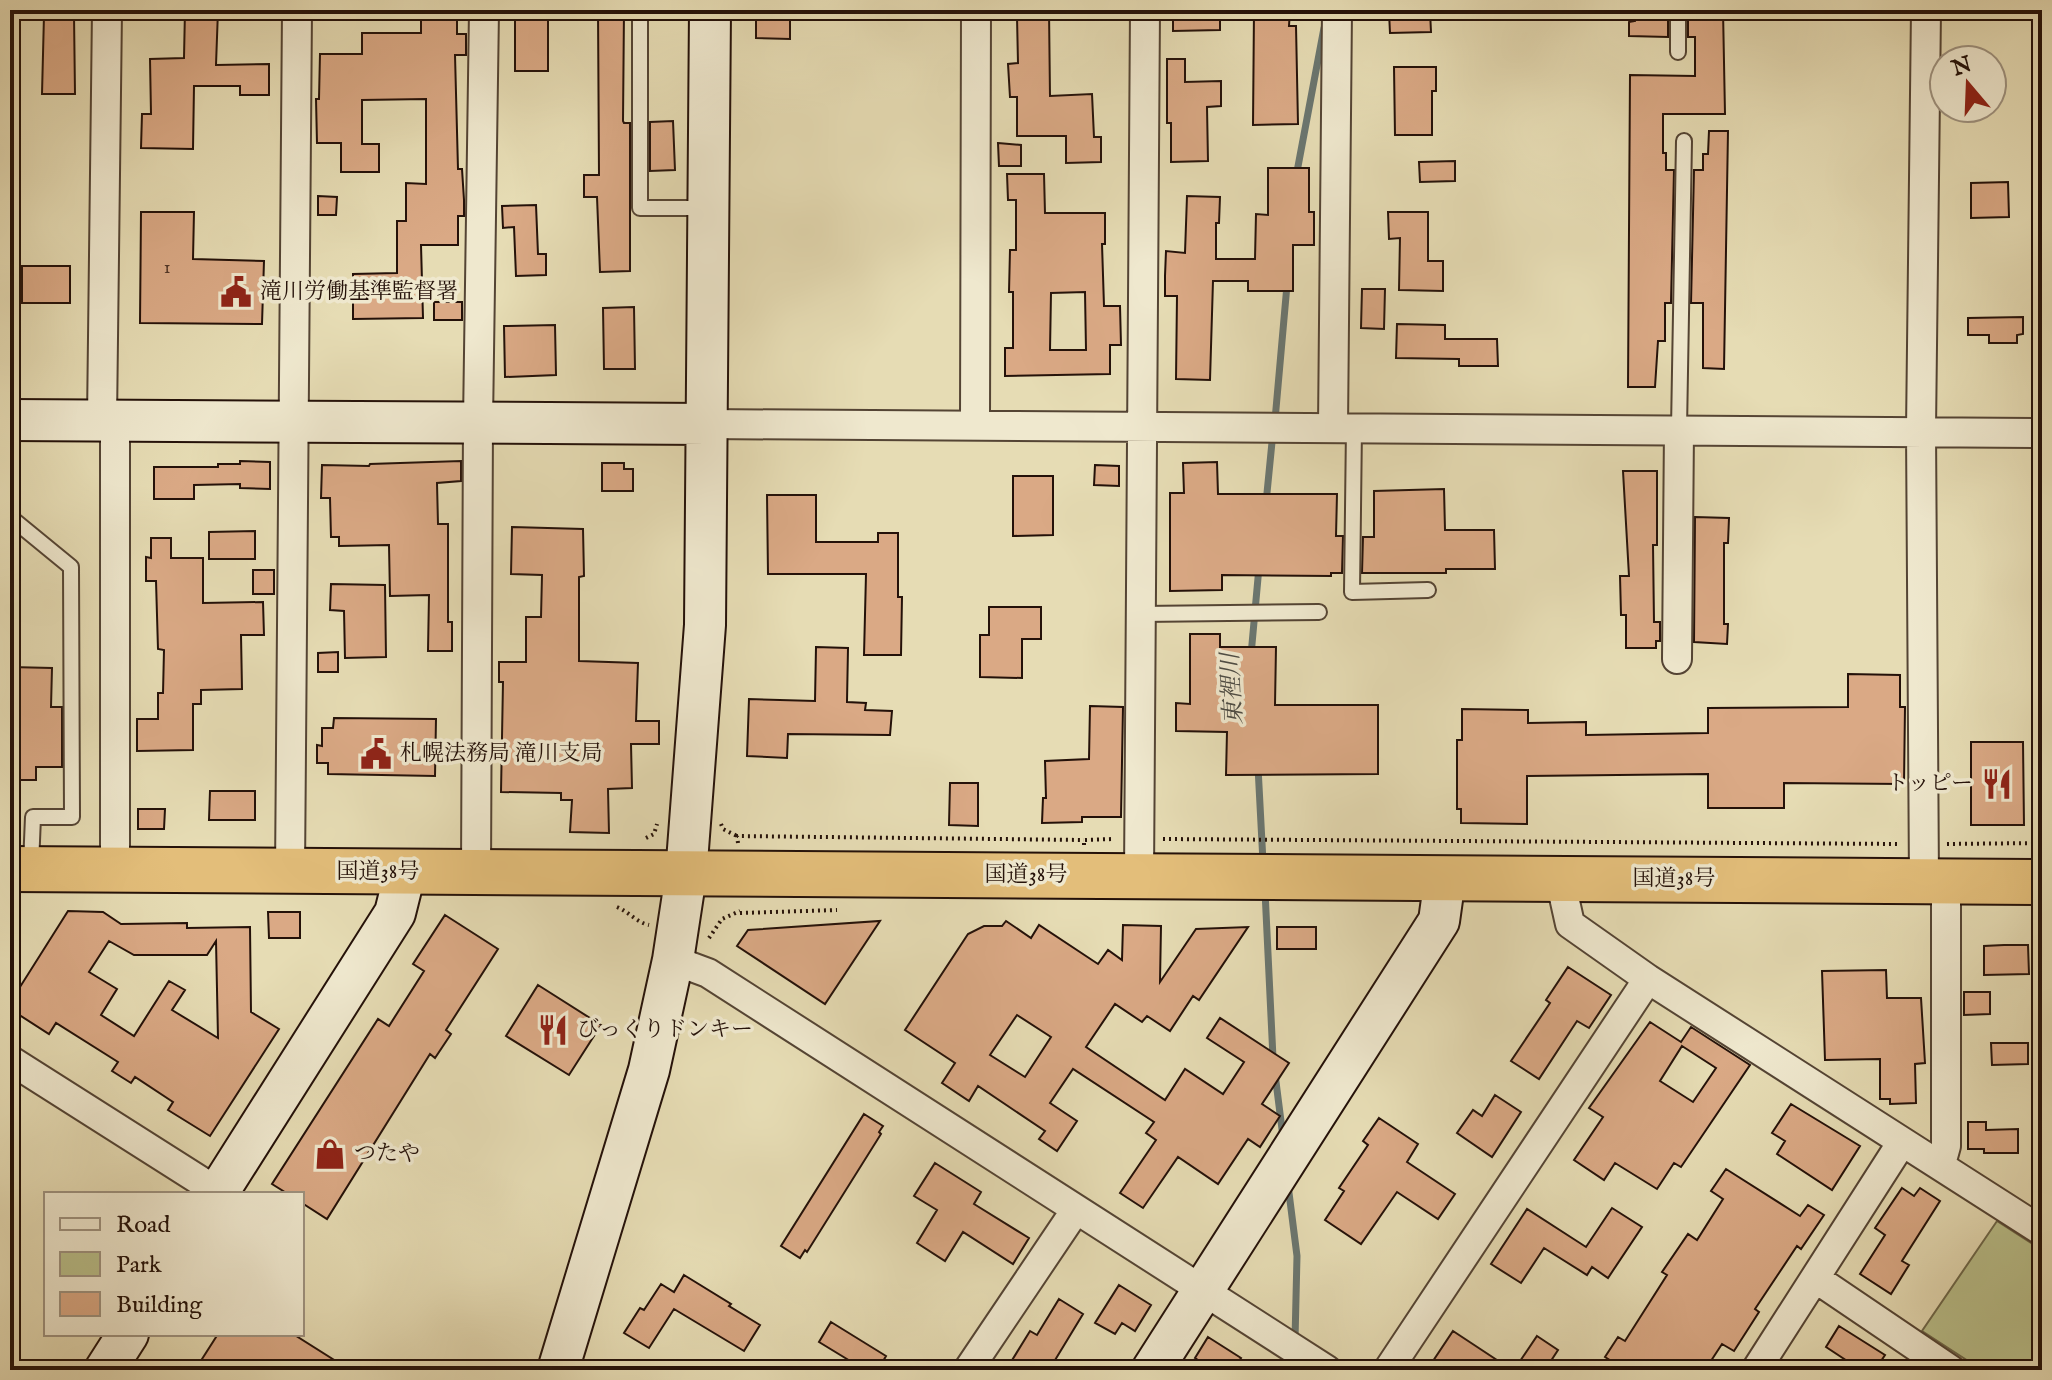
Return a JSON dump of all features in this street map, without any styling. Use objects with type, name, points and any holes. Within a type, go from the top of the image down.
[{"type":"highway","name":"国道38号","points":[[20,870],[1082,876],[1140,857],[1445,878],[1560,879],[1931,868],[2042,882]]},
{"type":"street","points":[[107,10],[115,871]]},
{"type":"street","points":[[290,872],[297,10]]},
{"type":"street","points":[[476,873],[484,10]]},
{"type":"street","points":[[558,1370],[649,1070],[673,960],[686,875],[705,625],[710,10]]},
{"type":"street","points":[[975,424],[976,10]]},
{"type":"street","points":[[1140,857],[1145,10]]},
{"type":"street","points":[[1337,10],[1344,427]]},
{"type":"street","points":[[1926,10],[1921,430],[1931,868],[1946,1146],[1941,1164]]},
{"type":"street","points":[[10,420],[2042,433]]},
{"type":"street","points":[[1677,659],[1679,429]]},
{"type":"street","points":[[219,1192],[395,913],[405,873]]},
{"type":"street","points":[[1152,1370],[1439,921],[1445,878]]},
{"type":"street","points":[[1560,879],[1570,924],[1648,979],[2042,1231]]},
{"type":"street","points":[[673,960],[708,973],[1327,1370]]},
{"type":"street","points":[[1388,1370],[1648,979]]},
{"type":"street","points":[[10,1060],[216,1192]]},
{"type":"street","points":[[1756,1370],[1902,1142]]},
{"type":"street","points":[[968,1370],[1075,1211]]},
{"type":"street","points":[[1815,1278],[1951,1370]]},
{"type":"lane","points":[[640,10],[640,208],[709,208]]},
{"type":"lane","points":[[1678,10],[1678,52]]},
{"type":"lane","points":[[1679,429],[1684,141]]},
{"type":"lane","points":[[1344,427],[1352,592],[1428,590]]},
{"type":"lane","points":[[10,517],[71,567],[72,817],[33,817],[20,870]]},
{"type":"lane","points":[[1141,614],[1319,612]]},
{"type":"path","points":[[1082,876],[1084,840],[1140,857],[1931,868],[2042,843]]},
{"type":"green space","points":[[1997,1221],[2042,1250],[2042,1370],[1982,1370],[1922,1331]]},
{"type":"building","points":[[185,10],[218,10],[216,65],[269,64],[269,95],[240,95],[240,86],[194,86],[193,149],[141,148],[142,114],[151,114],[150,59],[184,58]]},
{"type":"building","points":[[421,10],[457,10],[457,34],[466,34],[466,55],[455,55],[458,169],[462,169],[464,200],[464,216],[458,216],[458,245],[421,245],[423,318],[353,319],[353,274],[397,273],[397,221],[406,221],[406,183],[426,184],[426,99],[362,100],[362,144],[379,144],[379,172],[341,172],[341,143],[317,143],[316,99],[319,99],[320,54],[362,54],[362,33],[421,33]]},
{"type":"building","points":[[515,10],[548,10],[548,71],[515,71]]},
{"type":"building","points":[[598,10],[624,10],[623,121],[630,123],[630,271],[600,272],[597,197],[584,197],[584,175],[599,175]]},
{"type":"building","points":[[756,10],[790,10],[790,39],[756,38]]},
{"type":"building","points":[[1022,10],[1049,10],[1050,96],[1092,94],[1094,137],[1101,137],[1101,162],[1066,163],[1066,136],[1017,136],[1017,97],[1010,97],[1008,64],[1018,63],[1017,17],[1022,17]]},
{"type":"building","points":[[1173,10],[1220,10],[1220,30],[1173,31]]},
{"type":"building","points":[[1254,10],[1290,10],[1289,26],[1296,26],[1298,124],[1253,125]]},
{"type":"building","points":[[1635,10],[1659,10],[1659,20],[1668,20],[1668,37],[1629,36],[1629,22],[1635,21]]},
{"type":"building","points":[[1695,10],[1723,10],[1725,114],[1663,114],[1666,170],[1674,170],[1671,303],[1665,303],[1665,341],[1658,341],[1655,387],[1628,387],[1630,75],[1695,76],[1695,37],[1688,37],[1688,19],[1695,19]]},
{"type":"building","points":[[1430,11],[1431,32],[1390,33],[1389,12]]},
{"type":"building","points":[[44,15],[74,15],[75,94],[42,94]]},
{"type":"building","points":[[1167,59],[1185,59],[1185,82],[1221,81],[1221,106],[1207,107],[1208,161],[1171,162],[1171,123],[1167,123]]},
{"type":"building","points":[[1394,67],[1436,67],[1436,91],[1432,91],[1432,135],[1395,135]]},
{"type":"building","points":[[673,121],[675,170],[650,171],[650,122]]},
{"type":"building","points":[[1709,131],[1728,131],[1724,369],[1703,368],[1703,303],[1691,303],[1694,170],[1703,170],[1703,154],[1708,154]]},
{"type":"building","points":[[998,143],[1021,145],[1021,166],[999,166]]},
{"type":"building","points":[[1455,161],[1455,181],[1420,182],[1419,162]]},
{"type":"building","points":[[1268,168],[1309,168],[1309,212],[1314,212],[1314,245],[1293,245],[1293,291],[1248,291],[1248,281],[1213,281],[1210,380],[1176,379],[1177,296],[1165,296],[1166,251],[1185,253],[1187,196],[1220,197],[1216,259],[1255,259],[1256,214],[1268,215]]},
{"type":"building","points":[[1007,174],[1044,174],[1045,213],[1105,213],[1105,244],[1102,244],[1104,306],[1120,306],[1121,345],[1110,345],[1110,374],[1005,376],[1005,348],[1013,348],[1010,250],[1016,250],[1016,200],[1008,200]],"holes":[[[1085,292],[1086,350],[1050,350],[1051,293]]]},
{"type":"building","points":[[2008,182],[2009,217],[1971,218],[1971,183]]},
{"type":"building","points":[[318,196],[337,197],[336,215],[318,215]]},
{"type":"building","points":[[536,205],[538,254],[546,254],[546,275],[516,276],[514,227],[503,228],[502,206]]},
{"type":"building","points":[[141,212],[194,212],[193,259],[264,261],[262,324],[140,323]]},
{"type":"building","points":[[1388,212],[1428,212],[1428,261],[1443,261],[1443,291],[1399,290],[1400,238],[1389,239]]},
{"type":"building","points":[[22,266],[70,266],[70,303],[22,303]]},
{"type":"building","points":[[1362,289],[1385,289],[1384,329],[1361,328]]},
{"type":"building","points":[[434,302],[462,302],[462,320],[434,320]]},
{"type":"building","points":[[634,307],[635,369],[604,369],[603,308]]},
{"type":"building","points":[[2023,317],[2023,334],[2017,335],[2017,343],[1989,343],[1989,335],[1968,335],[1968,318]]},
{"type":"building","points":[[1397,324],[1445,325],[1445,339],[1497,339],[1498,366],[1459,366],[1459,359],[1396,358]]},
{"type":"building","points":[[555,325],[556,375],[505,377],[504,326]]},
{"type":"building","points":[[240,461],[270,462],[270,489],[240,488],[240,484],[194,485],[194,499],[154,499],[154,467],[218,467],[218,464],[240,464]]},
{"type":"building","points":[[461,461],[461,481],[437,483],[438,524],[448,524],[448,622],[452,622],[452,651],[428,651],[429,595],[390,596],[389,545],[339,546],[339,537],[331,537],[330,498],[321,498],[322,465]]},
{"type":"building","points":[[1217,462],[1218,494],[1337,494],[1336,536],[1343,536],[1342,573],[1331,573],[1331,576],[1222,575],[1222,590],[1170,591],[1170,493],[1184,493],[1183,463]]},
{"type":"building","points":[[602,463],[624,463],[624,469],[633,469],[633,491],[602,491]]},
{"type":"building","points":[[1095,465],[1119,466],[1119,486],[1094,485]]},
{"type":"building","points":[[1623,471],[1657,471],[1657,545],[1653,545],[1654,622],[1660,622],[1660,641],[1656,641],[1656,648],[1626,648],[1626,615],[1621,615],[1620,576],[1629,576]]},
{"type":"building","points":[[1013,476],[1053,476],[1053,535],[1013,536]]},
{"type":"building","points":[[1444,489],[1445,530],[1494,530],[1495,569],[1446,569],[1446,573],[1362,573],[1363,537],[1374,537],[1374,491]]},
{"type":"building","points":[[767,495],[816,495],[816,542],[878,542],[878,533],[898,533],[898,597],[902,597],[901,655],[864,655],[866,574],[768,574]]},
{"type":"building","points":[[1695,517],[1729,518],[1728,543],[1724,543],[1724,624],[1728,624],[1727,644],[1694,642]]},
{"type":"building","points":[[512,527],[583,529],[584,576],[579,577],[579,661],[638,663],[636,721],[659,721],[659,744],[631,744],[632,788],[608,789],[609,833],[570,832],[572,800],[561,800],[561,793],[501,792],[503,682],[499,682],[499,662],[526,662],[526,617],[541,617],[542,575],[511,574]]},
{"type":"building","points":[[255,531],[255,559],[209,559],[209,532]]},
{"type":"building","points":[[151,538],[171,538],[171,558],[203,558],[203,603],[263,602],[264,635],[241,635],[242,689],[201,690],[201,704],[193,704],[193,750],[137,751],[137,719],[158,719],[158,693],[163,693],[164,650],[158,649],[156,581],[146,581],[146,557],[151,558]]},
{"type":"building","points":[[253,570],[274,570],[274,594],[253,594]]},
{"type":"building","points":[[331,584],[385,585],[386,657],[345,658],[344,611],[330,610]]},
{"type":"building","points":[[989,607],[1041,607],[1041,639],[1022,639],[1022,678],[980,677],[980,635],[989,635]]},
{"type":"building","points":[[1190,634],[1220,634],[1220,647],[1276,647],[1275,705],[1378,705],[1378,774],[1226,775],[1227,732],[1176,731],[1176,703],[1190,704]]},
{"type":"building","points":[[816,647],[848,648],[847,702],[866,703],[865,710],[892,711],[890,735],[788,734],[787,758],[747,756],[749,699],[815,701]]},
{"type":"building","points":[[338,652],[338,672],[318,672],[318,653]]},
{"type":"building","points":[[10,667],[52,668],[51,707],[62,707],[62,767],[36,767],[36,780],[10,780]]},
{"type":"building","points":[[1848,674],[1900,675],[1900,707],[1905,707],[1904,784],[1784,783],[1784,808],[1708,808],[1708,774],[1527,776],[1527,824],[1461,823],[1461,809],[1457,809],[1457,740],[1462,740],[1462,709],[1528,710],[1528,723],[1586,722],[1586,735],[1708,733],[1708,708],[1848,707]]},
{"type":"building","points":[[1090,706],[1123,707],[1121,817],[1082,817],[1082,822],[1042,823],[1043,798],[1046,798],[1045,761],[1089,759]]},
{"type":"building","name":"札幌法務局 滝川支局","points":[[334,718],[436,719],[435,776],[328,774],[328,763],[317,763],[317,745],[322,746],[322,728],[333,728]]},
{"type":"building","name":"トッピー","points":[[1971,742],[2023,742],[2024,825],[1971,825]]},
{"type":"building","points":[[950,783],[978,783],[978,826],[949,825]]},
{"type":"building","points":[[210,791],[255,791],[255,820],[209,820]]},
{"type":"building","points":[[138,809],[165,809],[164,829],[138,829]]},
{"type":"building","points":[[68,911],[103,912],[121,924],[187,923],[187,928],[250,927],[251,1012],[279,1029],[210,1136],[168,1110],[173,1102],[135,1077],[131,1083],[112,1071],[118,1062],[56,1023],[49,1034],[10,1009],[10,981],[20,987]],"holes":[[[109,941],[134,955],[207,955],[216,941],[218,1038],[172,1010],[185,990],[169,981],[134,1036],[101,1015],[117,989],[89,972]]]},
{"type":"building","points":[[268,912],[300,912],[300,938],[269,938]]},
{"type":"building","points":[[445,915],[498,949],[446,1030],[451,1034],[435,1058],[430,1054],[327,1219],[304,1204],[304,1192],[285,1192],[272,1184],[378,1019],[389,1026],[424,971],[413,964]]},
{"type":"building","points":[[880,921],[825,1004],[737,946],[748,930]]},
{"type":"building","points":[[1006,921],[1031,938],[1039,925],[1098,964],[1108,950],[1122,960],[1123,925],[1161,926],[1160,982],[1196,929],[1248,927],[1199,1000],[1193,996],[1170,1031],[1147,1016],[1142,1022],[1115,1004],[1086,1047],[1165,1100],[1185,1069],[1223,1094],[1244,1062],[1207,1038],[1220,1018],[1289,1063],[1262,1104],[1280,1116],[1260,1147],[1248,1139],[1218,1184],[1178,1157],[1143,1208],[1120,1193],[1156,1140],[1146,1133],[1154,1122],[1073,1069],[1050,1103],[1077,1121],[1057,1151],[1039,1139],[1045,1131],[978,1086],[969,1101],[942,1083],[955,1063],[905,1030],[968,934],[984,926],[1002,926]],"holes":[[[1017,1015],[1051,1037],[1025,1077],[990,1055]]]},
{"type":"building","points":[[1277,927],[1316,927],[1316,949],[1277,949]]},
{"type":"building","points":[[2028,945],[2029,974],[1984,975],[1984,946]]},
{"type":"building","points":[[1568,967],[1611,995],[1589,1028],[1577,1021],[1539,1079],[1511,1061],[1550,1003],[1546,1000]]},
{"type":"building","points":[[1886,970],[1887,998],[1921,998],[1925,1063],[1915,1064],[1916,1103],[1890,1104],[1890,1099],[1880,1099],[1880,1059],[1825,1060],[1822,971]]},
{"type":"building","name":"びっくりドンキー","points":[[538,985],[601,1025],[569,1075],[506,1036]]},
{"type":"building","points":[[1964,992],[1990,992],[1990,1014],[1964,1015]]},
{"type":"building","points":[[1650,1022],[1681,1042],[1691,1027],[1750,1065],[1681,1167],[1674,1163],[1657,1189],[1615,1163],[1604,1180],[1574,1160],[1603,1117],[1589,1108]],"holes":[[[1682,1046],[1716,1068],[1693,1102],[1660,1081]]]},
{"type":"building","points":[[1991,1043],[2028,1043],[2028,1064],[1992,1065]]},
{"type":"building","points":[[1495,1095],[1521,1112],[1492,1157],[1457,1133],[1473,1110],[1482,1116]]},
{"type":"building","points":[[1791,1104],[1860,1146],[1832,1190],[1777,1154],[1785,1141],[1772,1133]]},
{"type":"building","points":[[864,1114],[883,1126],[879,1132],[881,1134],[807,1252],[805,1250],[800,1258],[781,1246]]},
{"type":"building","points":[[1379,1118],[1418,1144],[1407,1162],[1455,1194],[1438,1219],[1397,1192],[1361,1244],[1325,1220],[1344,1191],[1339,1188],[1368,1145],[1363,1141]]},
{"type":"building","points":[[1968,1122],[1986,1122],[1986,1130],[2018,1129],[2018,1153],[1984,1153],[1984,1149],[1968,1149]]},
{"type":"building","points":[[935,1163],[981,1192],[974,1204],[1029,1238],[1013,1264],[963,1232],[945,1261],[917,1243],[937,1210],[914,1196]]},
{"type":"building","points":[[1726,1169],[1800,1216],[1808,1205],[1824,1215],[1801,1249],[1797,1246],[1755,1309],[1759,1312],[1734,1351],[1722,1344],[1705,1370],[1608,1370],[1613,1362],[1605,1357],[1618,1337],[1625,1341],[1667,1275],[1662,1272],[1688,1234],[1697,1240],[1723,1199],[1711,1191]]},
{"type":"building","points":[[1902,1188],[1914,1196],[1920,1188],[1940,1201],[1902,1261],[1909,1265],[1891,1294],[1860,1274],[1885,1235],[1875,1228]]},
{"type":"building","points":[[1612,1208],[1642,1227],[1608,1278],[1592,1267],[1587,1275],[1544,1248],[1521,1283],[1491,1264],[1527,1209],[1586,1247]]},
{"type":"building","points":[[684,1275],[760,1325],[744,1351],[674,1309],[649,1348],[624,1333],[661,1284],[674,1292]]},
{"type":"building","points":[[1119,1285],[1151,1305],[1135,1331],[1122,1323],[1115,1334],[1095,1323]]},
{"type":"building","points":[[1059,1299],[1083,1314],[1049,1370],[1006,1370],[1030,1331],[1037,1335]]},
{"type":"building","points":[[831,1322],[886,1356],[878,1370],[865,1370],[819,1342]]},
{"type":"building","points":[[1839,1326],[1885,1355],[1875,1370],[1861,1370],[1826,1347]]},
{"type":"building","points":[[1453,1331],[1512,1370],[1427,1370]]},
{"type":"building","points":[[217,1336],[296,1336],[350,1370],[195,1370]]},
{"type":"building","points":[[1537,1336],[1558,1350],[1545,1370],[1514,1370]]},
{"type":"building","points":[[1208,1337],[1241,1358],[1233,1370],[1213,1370],[1195,1358]]},
{"type":"waterway","name":"東裡川","points":[[1296,177],[1324,28]]},
{"type":"waterway","name":"東裡川","points":[[1275,420],[1287,285]]},
{"type":"waterway","name":"東裡川","points":[[1266,503],[1273,432]]},
{"type":"waterway","name":"東裡川","points":[[1251,655],[1259,567]]},
{"type":"waterway","name":"東裡川","points":[[1258,767],[1263,862]]},
{"type":"waterway","name":"東裡川","points":[[1265,891],[1273,1058]]},
{"type":"waterway","name":"東裡川","points":[[1275,1074],[1283,1137]]},
{"type":"waterway","name":"東裡川","points":[[1288,1185],[1297,1256],[1295,1340]]},
{"type":"place","name":"滝川労働基準監督署","points":[[236,292]]},
{"type":"place","name":"札幌法務局 滝川支局","points":[[376,754]]},
{"type":"place","name":"トッピー","points":[[1997,784]]},
{"type":"place","name":"びっくりドンキー","points":[[553,1030]]},
{"type":"place","name":"つたや","points":[[330,1154]]}]
